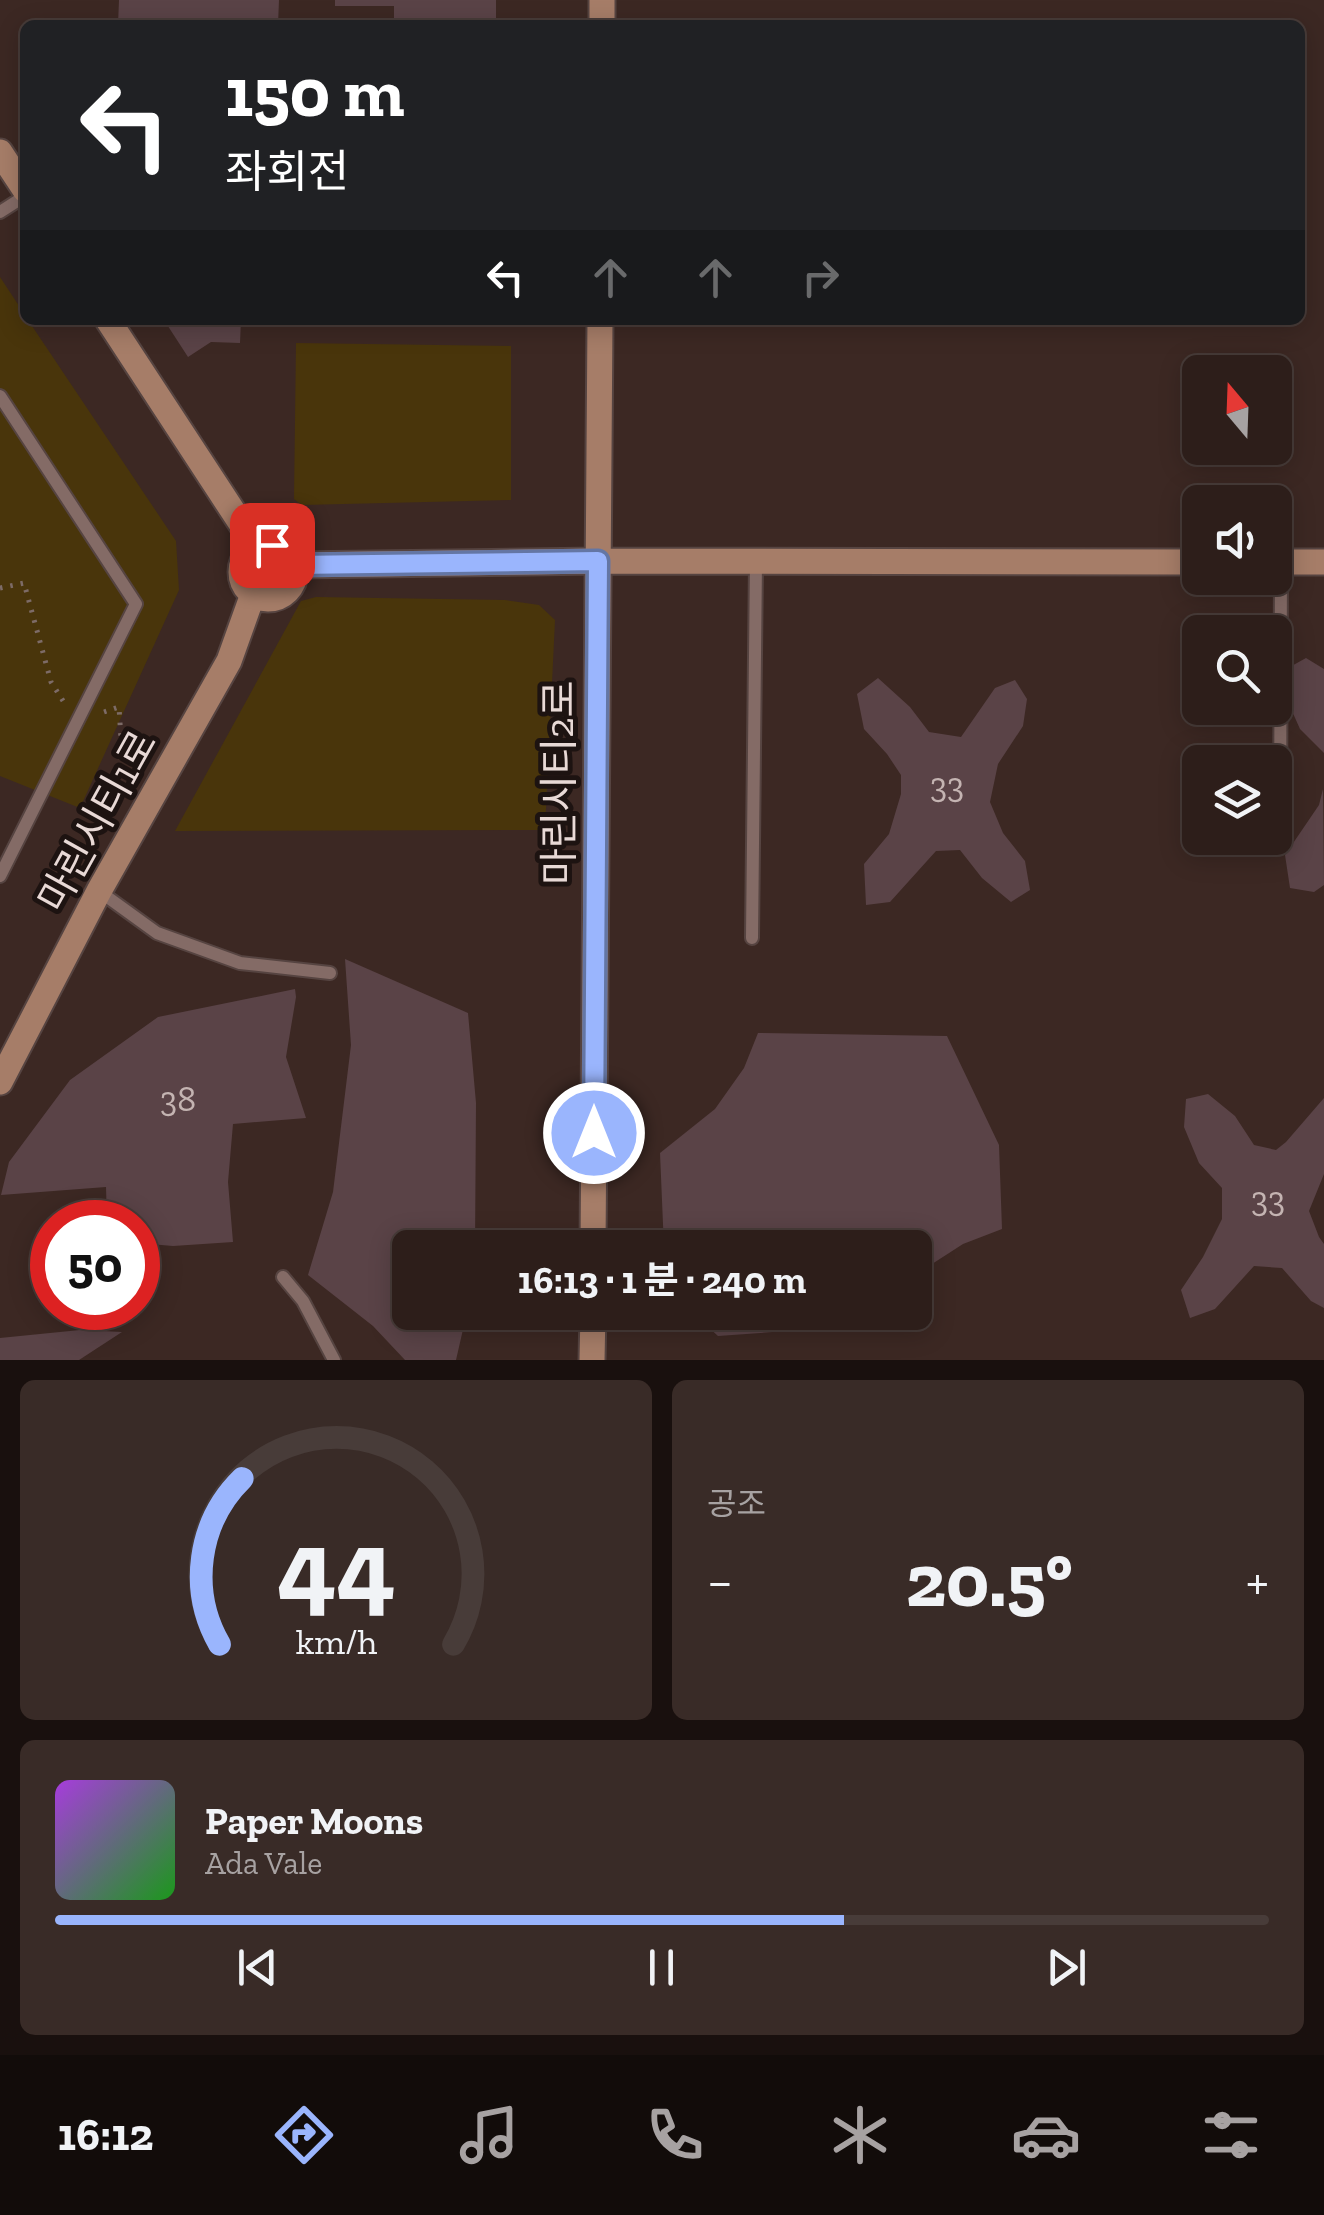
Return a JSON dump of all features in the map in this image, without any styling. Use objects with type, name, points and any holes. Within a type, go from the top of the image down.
[{"type":"main road","points":[[0,152],[20,185]]},
{"type":"main road","points":[[111,325],[257,548]]},
{"type":"main road","name":"마린시티2로","points":[[593,1230],[600,325]]},
{"type":"main road","points":[[257,548],[281,548],[294,565],[291,586],[274,598],[253,594],[242,576],[246,557],[257,548]]},
{"type":"main road","points":[[294,565],[1182,562]]},
{"type":"main road","points":[[1292,562],[1324,562]]},
{"type":"main road","name":"마린시티1로","points":[[0,1082],[99,891],[229,661],[253,594]]},
{"type":"main road","points":[[592,1360],[593,1330]]},
{"type":"lane","points":[[0,212],[20,197]]},
{"type":"lane","points":[[0,396],[136,604],[0,876]]},
{"type":"lane","points":[[752,938],[756,561]]},
{"type":"lane","points":[[1278,595],[1279,745]]},
{"type":"lane","points":[[99,891],[157,933],[206,951],[240,962],[330,973]]},
{"type":"lane","points":[[283,1277],[303,1301],[334,1360]]},
{"type":"shaded area","points":[[0,277],[20,307],[20,325],[31,325],[176,541],[179,590],[80,808],[0,776]]},
{"type":"shaded area","points":[[296,343],[511,346],[511,500],[302,505],[294,499]]},
{"type":"shaded area","points":[[316,597],[505,600],[539,605],[555,620],[545,830],[175,831],[301,601]]},
{"type":"building","points":[[119,0],[279,0],[278,20],[118,20]]},
{"type":"building","points":[[335,0],[496,0],[496,20],[394,20],[394,6],[335,6]]},
{"type":"building","points":[[167,325],[241,325],[240,343],[211,342],[188,357]]},
{"type":"building","points":[[1306,658],[1324,669],[1324,753],[1300,729],[1292,711],[1292,666]]},
{"type":"building","points":[[878,678],[910,707],[929,732],[961,737],[995,688],[1015,680],[1027,699],[1023,726],[998,764],[990,802],[1003,833],[1025,861],[1030,890],[1011,902],[982,878],[960,850],[936,851],[890,902],[866,905],[864,864],[889,834],[901,794],[901,775],[864,729],[857,694]]},
{"type":"building","points":[[1323,789],[1324,885],[1314,892],[1290,888],[1285,855],[1292,855],[1292,845],[1319,805]]},
{"type":"building","points":[[345,959],[468,1013],[476,1103],[475,1230],[392,1230],[392,1330],[463,1330],[456,1360],[405,1360],[373,1326],[308,1275],[333,1192],[351,1045]]},
{"type":"building","points":[[295,989],[286,1057],[306,1118],[233,1124],[228,1182],[233,1242],[160,1245],[160,1200],[106,1200],[106,1187],[1,1195],[9,1162],[70,1080],[158,1017]]},
{"type":"building","points":[[758,1033],[947,1036],[999,1145],[1002,1229],[963,1244],[932,1264],[932,1230],[663,1230],[660,1153],[715,1109],[744,1068]]},
{"type":"building","points":[[1208,1094],[1235,1116],[1254,1145],[1276,1150],[1324,1098],[1324,1174],[1309,1211],[1324,1244],[1324,1308],[1311,1301],[1282,1268],[1254,1266],[1215,1309],[1190,1318],[1181,1290],[1222,1219],[1222,1188],[1199,1163],[1184,1127],[1186,1099]]},
{"type":"building","points":[[80,1330],[122,1332],[79,1360],[0,1360],[0,1338]]},
{"type":"building","points":[[712,1330],[801,1330],[718,1336]]},
{"type":"route","points":[[272,545],[290,556],[294,565],[598,561],[594,1133]]}]
